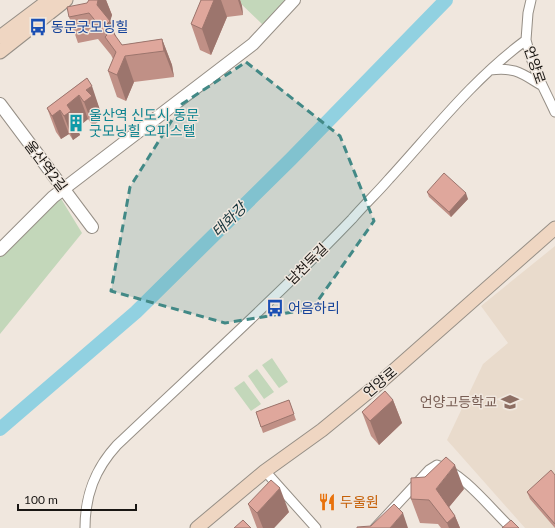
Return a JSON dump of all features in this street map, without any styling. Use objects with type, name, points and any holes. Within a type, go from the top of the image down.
[{"type":"main road","points":[[0,37],[49,0]]},
{"type":"main road","points":[[0,52],[66,0]]},
{"type":"main road","name":"언양로","points":[[198,528],[265,471],[322,430],[383,380],[555,228]]},
{"type":"street","points":[[0,250],[53,197],[252,44],[294,0]]},
{"type":"street","points":[[526,40],[528,13],[531,0]]},
{"type":"street","name":"남천둑길","points":[[85,528],[89,493],[96,474],[105,458],[321,251],[389,179],[470,88],[526,40]]},
{"type":"street","name":"언양로","points":[[526,40],[530,57],[541,85],[555,112]]},
{"type":"street","points":[[490,70],[502,69],[518,72],[541,85]]},
{"type":"street","name":"울산역2길","points":[[0,104],[92,227]]},
{"type":"street","points":[[375,528],[429,470],[437,465],[445,467],[460,477],[511,528]]},
{"type":"street","points":[[265,471],[316,528]]},
{"type":"highlighted area","points":[[246,62],[340,136],[374,221],[312,309],[225,323],[111,291],[130,187],[182,104]]},
{"type":"shaded area","name":"언양고등학교","points":[[555,246],[555,528],[525,528],[447,440],[483,364],[508,343],[481,306]]},
{"type":"green space","points":[[237,0],[294,0],[273,22],[262,24]]},
{"type":"green space","points":[[60,197],[82,233],[0,334],[0,255]]},
{"type":"green space","points":[[272,358],[288,382],[279,388],[262,365]]},
{"type":"green space","points":[[257,369],[274,392],[264,399],[248,376]]},
{"type":"green space","points":[[244,381],[261,404],[251,411],[234,388]]},
{"type":"building","points":[[89,0],[98,0],[97,5],[110,21],[107,24],[122,45],[162,39],[164,51],[125,56],[117,75],[108,71],[116,52],[105,37],[107,35],[89,13],[69,17],[67,7],[87,3]]},
{"type":"building","points":[[201,0],[214,0],[202,29],[191,24]]},
{"type":"building","points":[[87,78],[92,86],[86,90],[92,96],[84,102],[79,95],[67,105],[71,111],[64,116],[60,110],[52,116],[47,108]]},
{"type":"building","points":[[444,173],[466,193],[449,212],[427,192]]},
{"type":"building","points":[[385,391],[393,400],[370,421],[362,412]]},
{"type":"building","points":[[289,400],[294,414],[261,427],[256,412]]},
{"type":"building","points":[[446,457],[455,465],[436,489],[455,516],[447,523],[429,500],[411,499],[411,478],[425,477]]},
{"type":"building","points":[[551,470],[555,475],[555,524],[527,492]]},
{"type":"building","points":[[271,480],[280,488],[257,513],[248,504]]},
{"type":"building","points":[[394,504],[403,513],[390,528],[357,528],[371,526]]},
{"type":"building","points":[[243,520],[251,528],[234,528]]},
{"type":"building","points":[[511,520],[519,528],[502,528]]},
{"type":"waterway","name":"태화강","points":[[0,429],[136,312],[291,159],[446,0]]},
{"type":"place","name":"동문굿모닝힐","points":[[38,27]]},
{"type":"place","name":"울산역 신도시 동문 굿모닝힐 오피스텔","points":[[76,123]]},
{"type":"place","name":"어음하리","points":[[275,308]]},
{"type":"place","name":"언양고등학교","points":[[510,402]]},
{"type":"place","name":"두울원","points":[[327,502]]}]
